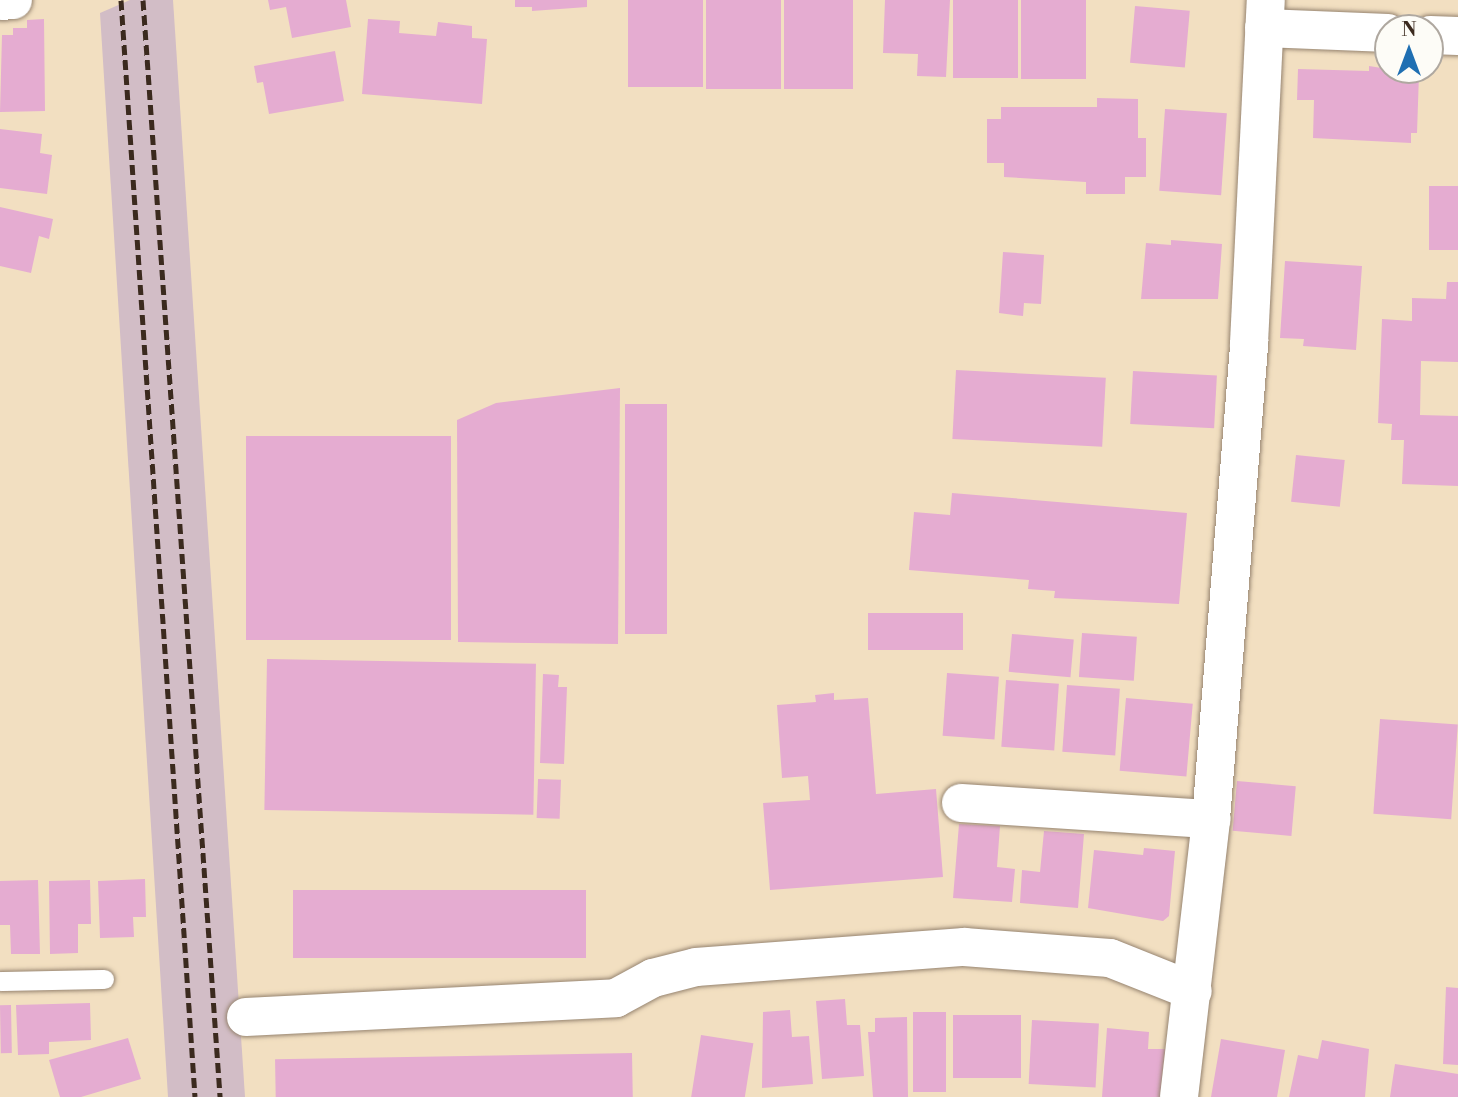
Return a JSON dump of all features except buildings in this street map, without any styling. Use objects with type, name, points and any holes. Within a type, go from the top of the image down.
[{"type":"street","points":[[1179,1097],[1211,819],[1250,343],[1265,14],[1374,31]]},
{"type":"street","points":[[961,803],[1211,819]]},
{"type":"street","points":[[246,1017],[616,998],[653,978],[696,967],[964,947],[1110,958],[1193,990]]},
{"type":"lane","points":[[0,981],[104,979]]},
{"type":"shaded area","points":[[130,0],[173,0],[245,1097],[168,1097],[100,13]]},
{"type":"railway","points":[[121,0],[195,1097]]},
{"type":"railway","points":[[143,0],[220,1097]]}]
